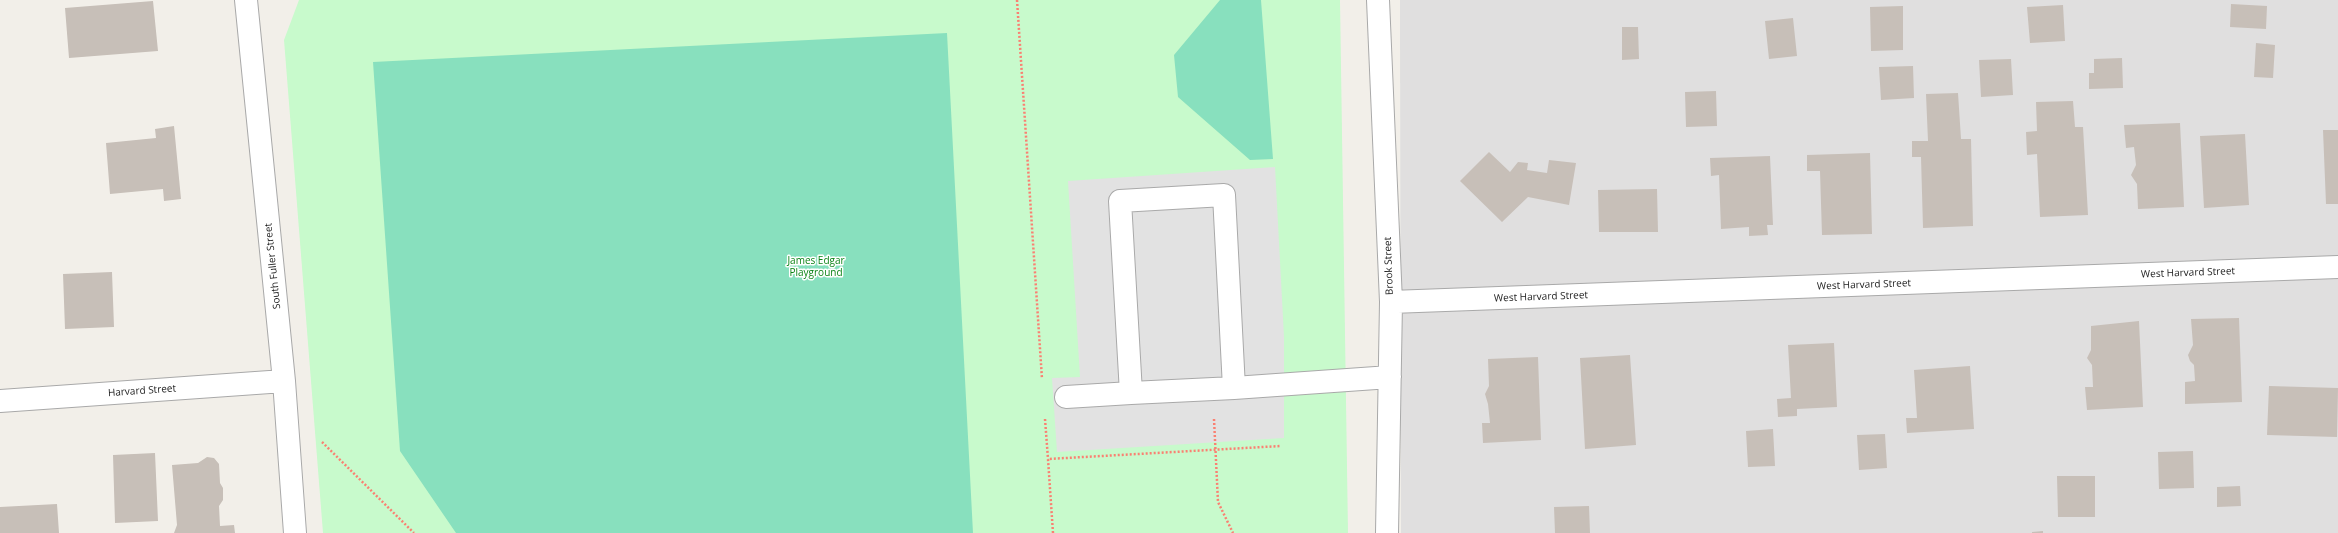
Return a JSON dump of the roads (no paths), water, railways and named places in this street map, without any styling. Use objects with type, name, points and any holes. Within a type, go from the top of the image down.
[{"type":"street","name":"South Fuller Street","points":[[246,0],[284,381],[295,533]]},
{"type":"street","name":"Brook Street","points":[[1378,0],[1391,302],[1388,533]]},
{"type":"street","points":[[1131,393],[1120,201],[1224,195],[1234,388]]},
{"type":"street","name":"West Harvard Street","points":[[1391,302],[2338,267]]},
{"type":"street","points":[[1066,397],[1234,388],[1390,377]]},
{"type":"street","name":"Harvard Street","points":[[0,400],[284,381]]},
{"type":"park label","name":"James Edgar Playground","points":[[816,266]]}]
